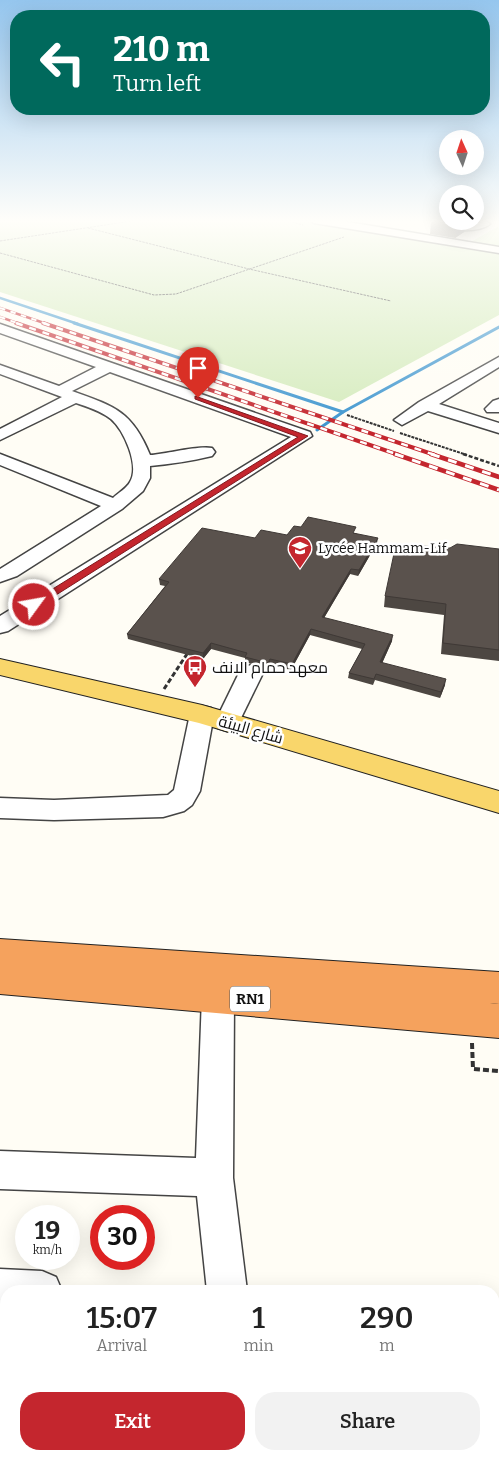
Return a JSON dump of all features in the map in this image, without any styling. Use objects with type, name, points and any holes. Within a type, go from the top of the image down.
[{"type":"highway","name":"RN1","points":[[0,954],[499,988]]},
{"type":"highway","name":"RN1","points":[[0,978],[485,1019]]},
{"type":"main road","name":"شارع البيئة","points":[[0,667],[155,702],[499,802]]},
{"type":"street","points":[[0,328],[304,436],[0,626]]},
{"type":"street","points":[[402,420],[499,361]]},
{"type":"street","points":[[0,435],[110,366]]},
{"type":"street","points":[[0,369],[107,409],[119,417],[140,454],[141,461],[141,478],[137,487],[115,505],[10,572],[0,576]]},
{"type":"street","points":[[444,394],[462,400]]},
{"type":"street","points":[[425,405],[499,428]]},
{"type":"street","points":[[463,417],[493,407]]},
{"type":"street","points":[[141,461],[172,459],[206,452]]},
{"type":"street","points":[[0,459],[115,505]]},
{"type":"street","points":[[0,808],[54,810],[163,807],[183,800],[214,718],[251,673]]},
{"type":"street","points":[[218,997],[214,1178],[226,1285]]},
{"type":"street","points":[[0,1170],[214,1178]]},
{"type":"path","points":[[129,288],[154,295],[176,294],[193,288]]},
{"type":"path","points":[[337,288],[391,300]]},
{"type":"path","points":[[347,415],[499,466]]},
{"type":"path","points":[[155,702],[188,654]]},
{"type":"path","points":[[485,1019],[472,1069],[499,1071]]},
{"type":"green space","points":[[0,288],[499,288],[499,315],[339,402],[0,292]]},
{"type":"building","points":[[308,517],[356,527],[353,533],[378,538],[359,570],[351,569],[322,617],[393,635],[380,662],[446,679],[441,692],[376,674],[374,679],[349,673],[365,644],[311,629],[292,664],[270,659],[268,663],[245,657],[247,653],[211,643],[203,653],[127,634],[169,582],[159,579],[202,528],[255,538],[261,530],[287,535],[294,526],[301,527]]},
{"type":"building","points":[[396,544],[450,548],[457,544],[499,549],[499,650],[443,643],[446,604],[385,596]]},
{"type":"waterway","points":[[0,298],[78,324]]},
{"type":"waterway","points":[[74,323],[343,412]]},
{"type":"waterway","points":[[343,412],[499,327]]},
{"type":"waterway","points":[[317,430],[343,412]]},
{"type":"railway","points":[[0,308],[47,324]]},
{"type":"railway","points":[[0,317],[20,324]]},
{"type":"railway","points":[[16,323],[399,455]]},
{"type":"railway","points":[[43,323],[435,455]]},
{"type":"railway","points":[[395,454],[499,490]]},
{"type":"railway","points":[[431,454],[499,477]]},
{"type":"place","name":"Lycée Hammam-Lif","points":[[300,569]]},
{"type":"place","name":"معهد حمام الانف","points":[[195,688]]},
{"type":"route","points":[[34,605],[304,436],[198,398]]}]
